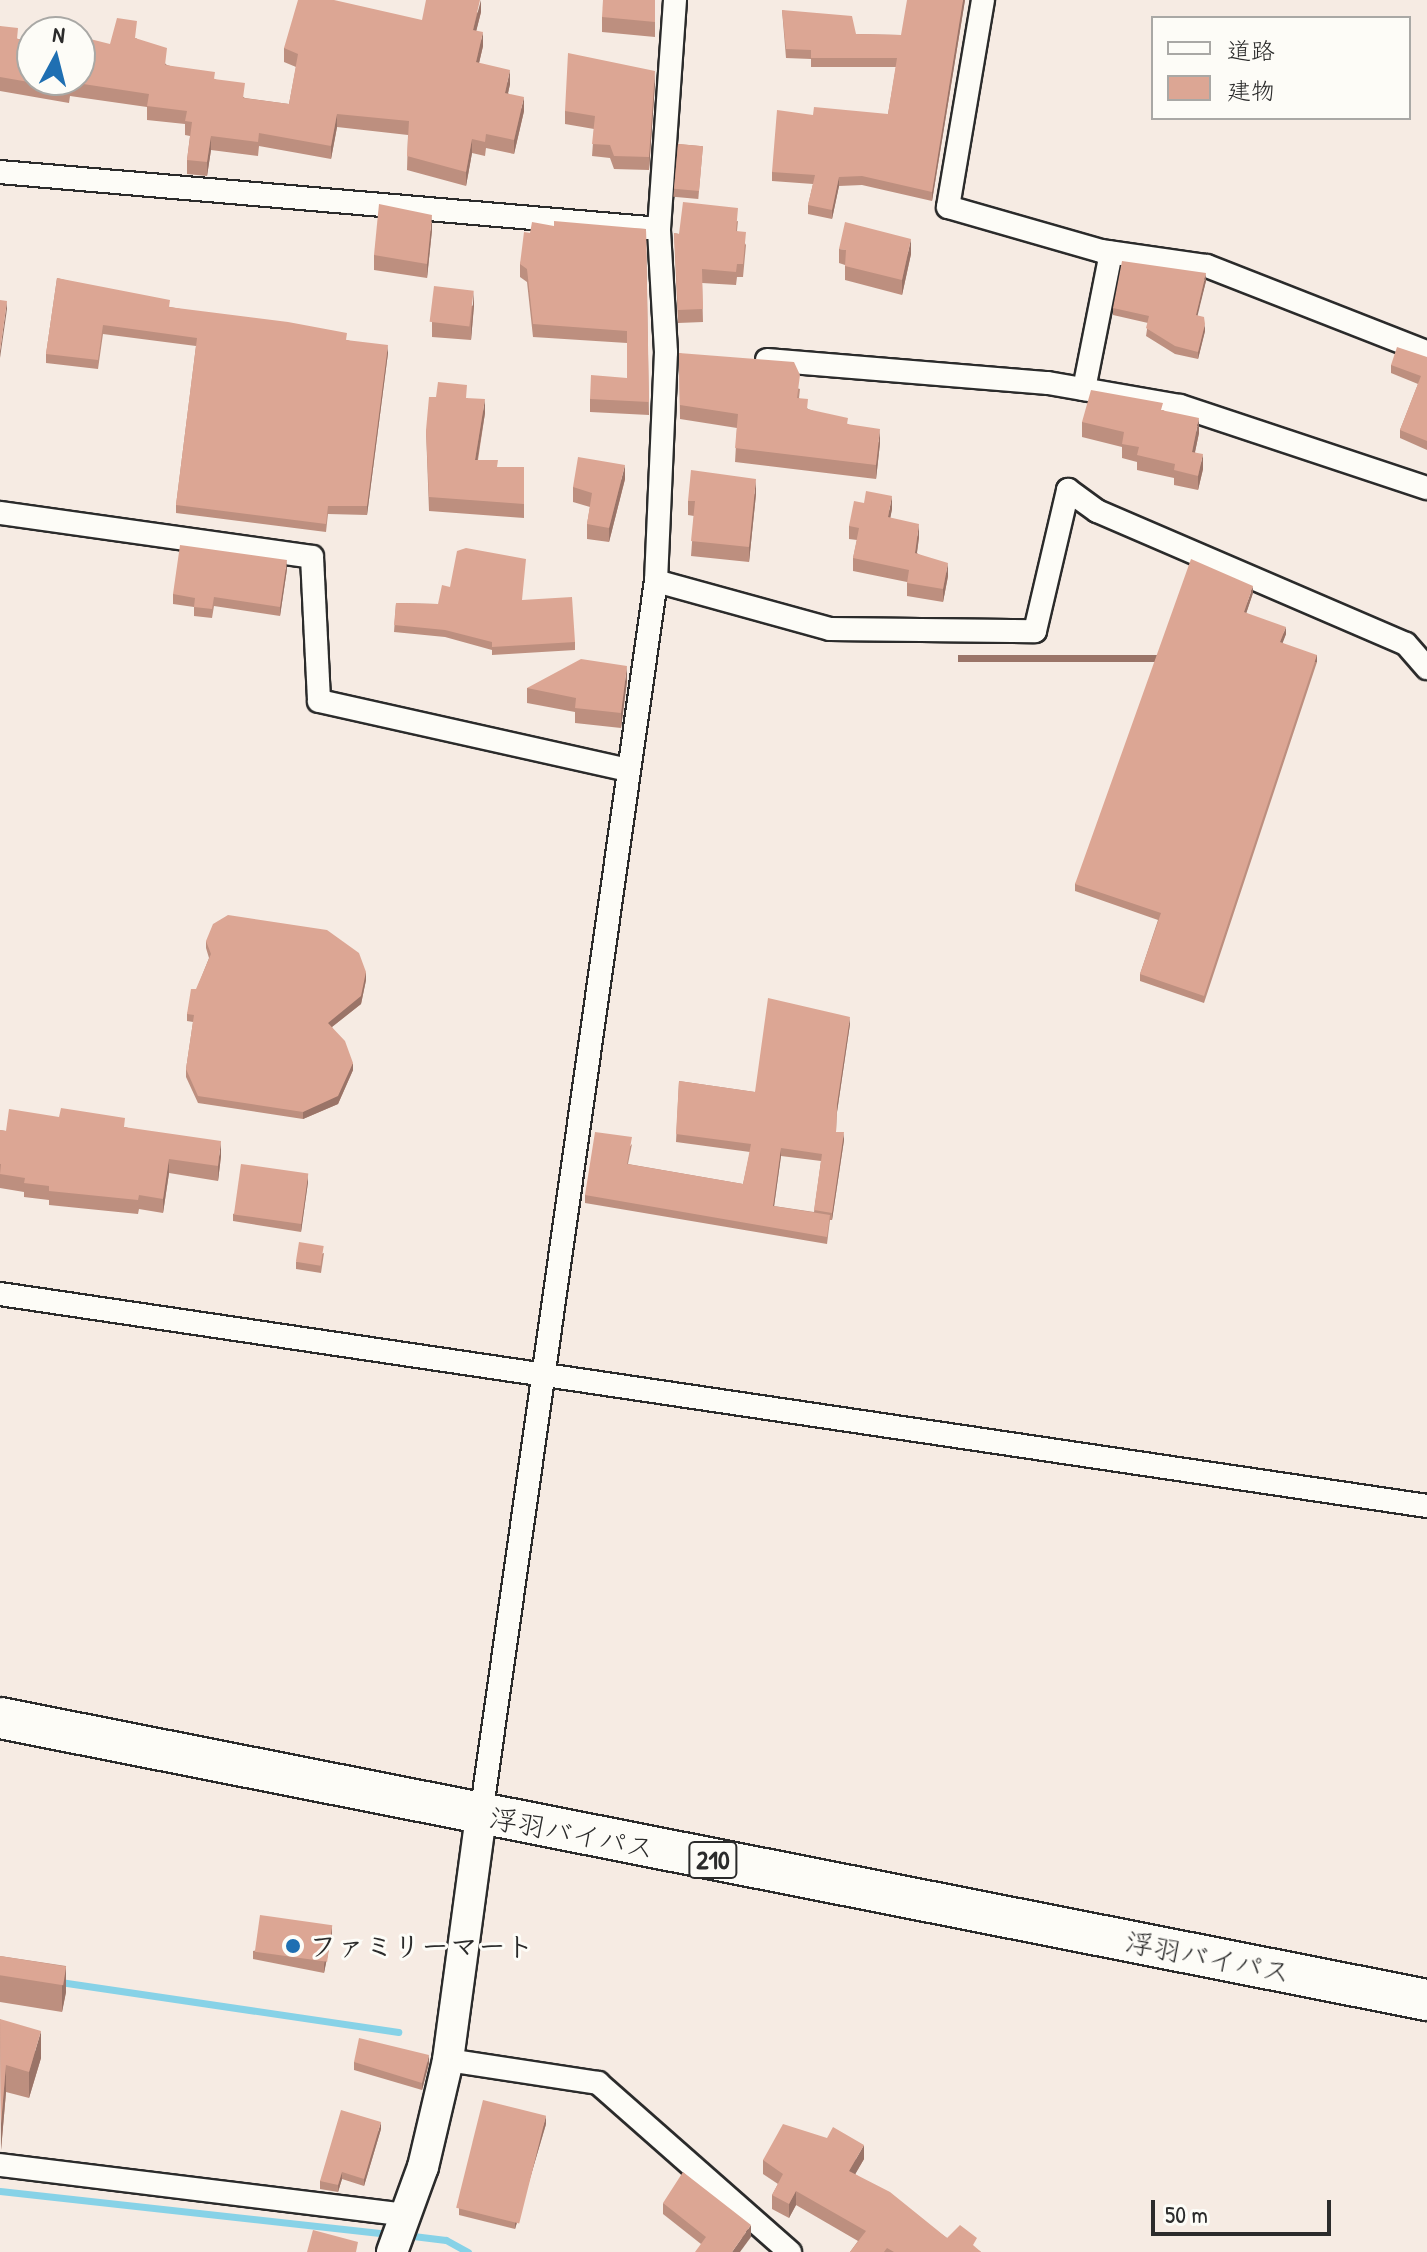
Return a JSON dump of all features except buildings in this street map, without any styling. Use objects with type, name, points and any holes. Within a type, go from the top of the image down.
[{"type":"highway","name":"浮羽バイパス","points":[[0,1718],[1427,2000]]},
{"type":"street","points":[[393,2250],[407,2215],[448,2060],[540,1373],[656,581],[674,353],[659,229],[675,0]]},
{"type":"street","points":[[983,0],[948,207],[1111,253],[1207,266],[1427,352]]},
{"type":"street","points":[[0,172],[659,229]]},
{"type":"street","points":[[1084,389],[1111,253]]},
{"type":"street","points":[[746,359],[1084,389],[1180,406],[1427,488]]},
{"type":"street","points":[[656,581],[830,629],[1035,631],[1068,490],[1097,511],[1406,644],[1427,668]]},
{"type":"street","points":[[0,513],[312,557],[319,701],[627,770]]},
{"type":"street","points":[[0,1294],[1427,1506]]},
{"type":"street","points":[[448,2060],[598,2083],[790,2252]]},
{"type":"street","points":[[0,2165],[407,2215]]},
{"type":"waterway","points":[[60,1982],[398,2032]]},
{"type":"waterway","points":[[0,2191],[389,2234]]},
{"type":"waterway","points":[[405,2235],[446,2240],[468,2252]]},
{"type":"place","name":"ファミリーマート","points":[[293,1946]]}]
